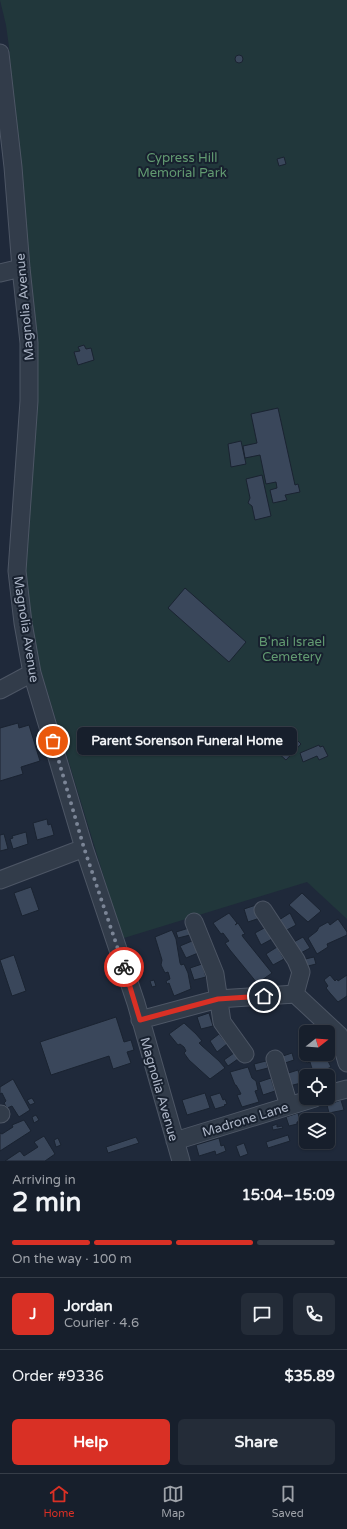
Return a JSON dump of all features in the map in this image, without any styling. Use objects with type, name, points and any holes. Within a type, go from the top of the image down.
[{"type":"street","name":"Magnolia Avenue","points":[[0,53],[13,167],[29,343],[30,400],[17,571],[23,623],[32,673],[84,848],[140,1020],[181,1161]]},
{"type":"street","points":[[0,273],[21,268]]},
{"type":"street","points":[[0,690],[32,673]]},
{"type":"street","points":[[0,880],[84,848]]},
{"type":"street","points":[[263,910],[296,960],[301,972],[295,994]]},
{"type":"street","points":[[194,922],[215,974],[222,1022],[245,1054]]},
{"type":"street","points":[[140,1020],[218,999],[295,994],[339,1035],[347,1063]]},
{"type":"street","points":[[275,1060],[289,1106]]},
{"type":"street","points":[[335,1092],[347,1089]]},
{"type":"street","name":"Madrone Lane","points":[[175,1141],[299,1103]]},
{"type":"green space","name":"Cypress Hill Memorial Park","points":[[0,0],[347,0],[347,919],[307,882],[124,938],[120,930],[31,638],[22,562],[29,308],[9,47]]},
{"type":"building","points":[[239,55],[242,56],[242,62],[239,63],[236,62],[235,59],[236,56]]},
{"type":"building","points":[[284,157],[286,164],[279,166],[277,159]]},
{"type":"building","points":[[84,345],[86,349],[91,348],[94,360],[78,365],[74,352],[80,351],[78,347]]},
{"type":"building","points":[[278,408],[295,485],[298,484],[300,492],[285,495],[287,500],[273,503],[270,490],[277,488],[276,482],[266,484],[260,455],[245,458],[243,446],[257,443],[251,414]]},
{"type":"building","points":[[241,441],[246,464],[231,467],[228,444]]},
{"type":"building","points":[[262,475],[271,516],[255,520],[252,506],[248,503],[250,498],[246,479]]},
{"type":"building","points":[[185,588],[246,642],[229,662],[168,608]]},
{"type":"building","points":[[18,723],[19,728],[29,725],[40,761],[21,767],[23,774],[0,781],[0,728]]},
{"type":"building","points":[[292,735],[301,744],[286,760],[277,752],[280,748],[277,745],[284,738],[287,740]]},
{"type":"building","points":[[319,745],[320,747],[323,746],[328,756],[319,760],[317,756],[303,762],[300,753]]},
{"type":"building","points":[[47,819],[48,825],[51,824],[54,835],[37,840],[33,823]]},
{"type":"building","points":[[26,832],[28,844],[13,849],[10,839],[13,838],[12,836]]},
{"type":"building","points":[[4,834],[8,849],[0,851],[0,835]]},
{"type":"building","points":[[31,887],[39,910],[22,916],[14,893]]},
{"type":"building","points":[[302,893],[321,911],[308,922],[289,905]]},
{"type":"building","points":[[256,905],[260,918],[248,922],[244,909]]},
{"type":"building","points":[[229,913],[237,923],[235,925],[238,923],[245,934],[242,935],[243,937],[272,973],[262,980],[256,982],[225,943],[229,941],[223,933],[221,934],[213,923]]},
{"type":"building","points":[[290,913],[296,925],[285,931],[279,920]]},
{"type":"building","points":[[338,919],[347,932],[347,935],[327,944],[328,947],[317,954],[308,938],[317,931],[319,927],[328,922],[330,925]]},
{"type":"building","points":[[266,927],[272,939],[261,945],[255,933]]},
{"type":"building","points":[[189,928],[190,935],[178,938],[176,932]]},
{"type":"building","points":[[172,930],[176,939],[180,963],[181,965],[184,964],[188,973],[191,989],[174,996],[169,983],[167,984],[166,981],[170,979],[169,975],[168,972],[165,973],[161,965],[162,960],[155,937]]},
{"type":"building","points":[[303,937],[310,948],[299,954],[292,943]]},
{"type":"building","points":[[192,941],[198,953],[186,958],[180,946]]},
{"type":"building","points":[[277,947],[284,959],[273,965],[266,954]]},
{"type":"building","points":[[14,955],[26,991],[12,996],[0,960]]},
{"type":"building","points":[[314,957],[316,964],[304,967],[301,960]]},
{"type":"building","points":[[202,964],[206,977],[194,980],[190,968]]},
{"type":"building","points":[[330,975],[335,981],[337,979],[338,981],[347,975],[347,996],[338,1002],[326,988],[328,986],[324,980]]},
{"type":"building","points":[[154,980],[156,986],[152,987],[150,981]]},
{"type":"building","points":[[209,1013],[213,1026],[201,1029],[197,1017]]},
{"type":"building","points":[[116,1017],[124,1042],[131,1040],[134,1050],[127,1052],[131,1063],[113,1069],[109,1056],[51,1075],[40,1042]]},
{"type":"building","points":[[184,1023],[202,1041],[199,1043],[225,1068],[210,1079],[189,1060],[184,1053],[186,1051],[184,1047],[180,1044],[178,1045],[169,1034]]},
{"type":"building","points":[[219,1034],[227,1044],[217,1052],[210,1041]]},
{"type":"building","points":[[234,1053],[238,1059],[228,1066],[224,1060]]},
{"type":"building","points":[[292,1053],[294,1060],[282,1064],[280,1057]]},
{"type":"building","points":[[266,1061],[268,1068],[256,1071],[254,1064]]},
{"type":"building","points":[[306,1061],[328,1061],[331,1067],[327,1069],[312,1069],[310,1062],[307,1063]]},
{"type":"building","points":[[248,1067],[252,1078],[256,1081],[258,1090],[255,1091],[259,1102],[242,1107],[237,1095],[241,1094],[235,1085],[230,1072]]},
{"type":"building","points":[[298,1070],[299,1084],[289,1086],[285,1074]]},
{"type":"building","points":[[271,1078],[275,1091],[263,1095],[259,1082]]},
{"type":"building","points":[[13,1079],[30,1110],[19,1117],[12,1106],[7,1108],[4,1103],[6,1101],[2,1093],[0,1094],[0,1087]]},
{"type":"building","points":[[205,1093],[210,1108],[187,1115],[182,1100]]},
{"type":"building","points":[[220,1093],[223,1100],[225,1099],[227,1104],[215,1109],[210,1096]]},
{"type":"building","points":[[32,1098],[35,1103],[30,1105],[27,1100]]},
{"type":"building","points":[[341,1100],[344,1110],[329,1113],[327,1105],[335,1105],[335,1102]]},
{"type":"building","points":[[298,1113],[299,1121],[297,1124],[289,1126],[286,1117]]},
{"type":"building","points":[[36,1115],[39,1120],[34,1123],[32,1117]]},
{"type":"building","points":[[24,1120],[31,1131],[0,1151],[0,1133],[2,1134],[13,1127],[12,1125]]},
{"type":"building","points":[[277,1124],[277,1127],[282,1126],[283,1128],[273,1130],[272,1126]]},
{"type":"building","points":[[288,1135],[290,1141],[268,1148],[266,1142]]},
{"type":"building","points":[[44,1136],[55,1154],[45,1161],[5,1161],[20,1151],[24,1156],[38,1147],[34,1142]]},
{"type":"building","points":[[136,1137],[139,1143],[108,1153],[106,1147]]},
{"type":"building","points":[[58,1138],[61,1145],[56,1147],[54,1140]]},
{"type":"building","points":[[219,1138],[221,1146],[224,1145],[226,1151],[216,1155],[215,1151],[199,1156],[196,1145]]},
{"type":"building","points":[[244,1143],[248,1154],[240,1157],[236,1146]]},
{"type":"way so far","points":[[53,741],[84,848],[124,967]]},
{"type":"place","name":"Parent Sorenson Funeral Home","points":[[53,741]]},
{"type":"route","points":[[124,967],[140,1020],[218,999],[264,996]]},
{"type":"park label","name":"B'nai Israel Cemetery","points":[[292,648]]}]
